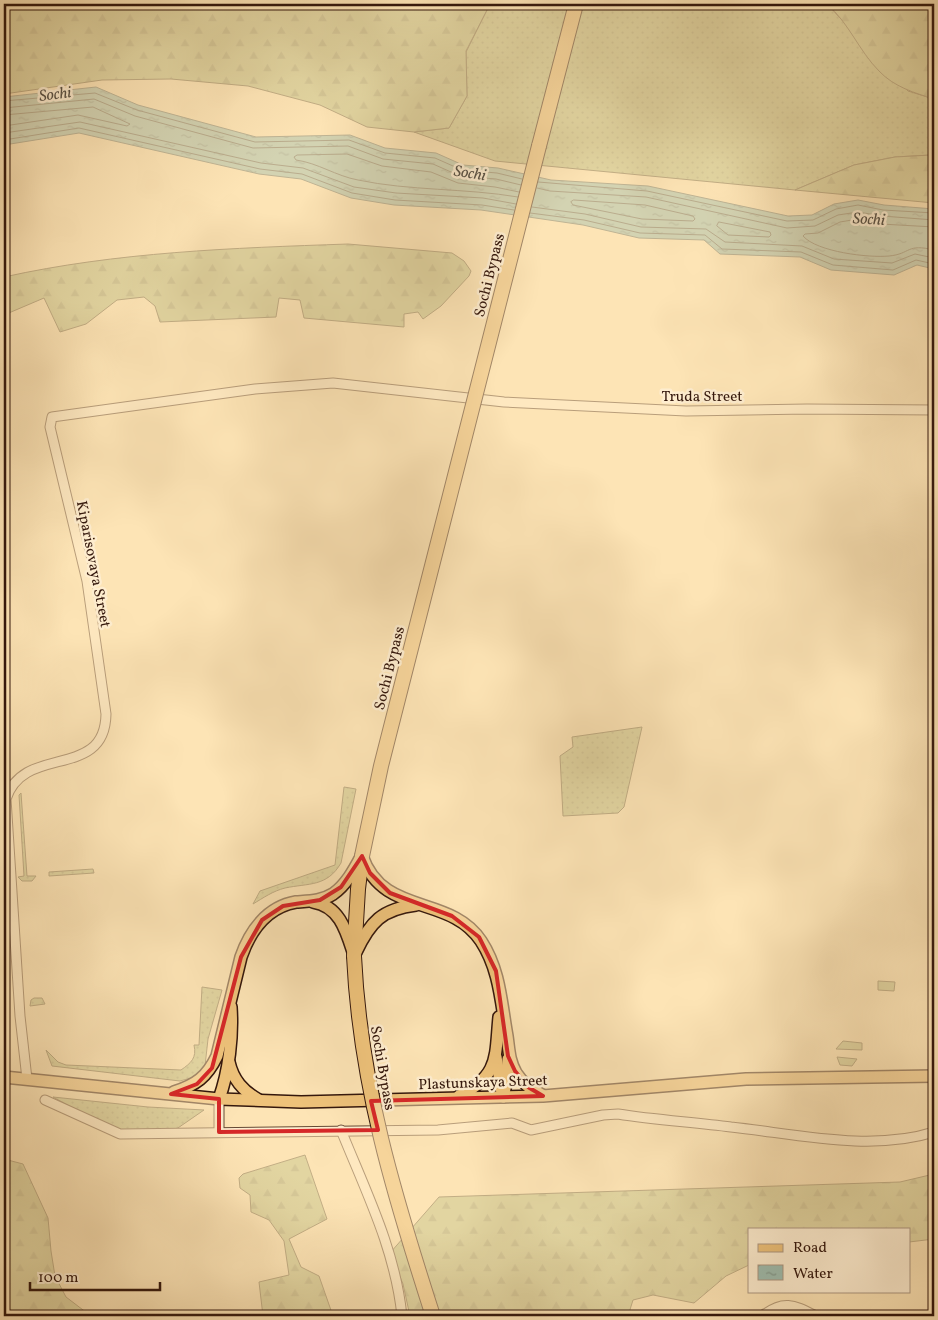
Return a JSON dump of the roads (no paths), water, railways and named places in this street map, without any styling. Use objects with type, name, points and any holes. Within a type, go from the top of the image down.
[{"type":"highway","name":"Sochi Bypass","points":[[433,1316],[411,1248],[369,1094],[356,1002],[354,956],[358,889],[362,856],[381,766],[576,4]]},
{"type":"main road","points":[[219,1099],[216,1085],[223,1057],[231,1001],[246,941],[262,920],[283,906],[320,900],[335,893],[349,877],[362,856]]},
{"type":"main road","points":[[362,856],[370,873],[380,884],[400,899],[452,916],[479,937],[488,952],[496,971],[508,1056],[507,1080],[503,1097]]},
{"type":"main road","points":[[309,901],[325,905],[341,920],[354,956]]},
{"type":"main road","points":[[354,956],[365,933],[380,917],[401,907],[417,905]]},
{"type":"main road","points":[[501,1002],[496,1056],[503,1097]]},
{"type":"main road","points":[[455,1098],[482,1082],[490,1071],[496,1056]]},
{"type":"main road","points":[[508,1056],[520,1079],[542,1096]]},
{"type":"main road","points":[[170,1094],[197,1084],[223,1057]]},
{"type":"main road","points":[[223,1057],[235,1080],[247,1093],[260,1100]]},
{"type":"main road","name":"Plastunskaya Street","points":[[4,1077],[219,1099],[301,1102],[542,1096],[746,1079],[934,1076]]},
{"type":"street","name":"Kiparisovaya Street","points":[[27,1079],[20,1016],[6,799],[14,781],[34,769],[90,751],[104,735],[106,728],[106,714],[87,580],[50,427],[52,417],[255,389],[333,383],[470,398]]},
{"type":"street","name":"Truda Street","points":[[470,398],[686,411],[807,409],[934,410]]},
{"type":"street","points":[[219,1099],[219,1132]]},
{"type":"street","points":[[44,1100],[120,1134],[438,1130],[512,1123],[531,1130],[602,1114],[618,1114],[778,1134],[865,1141],[891,1141],[934,1132]]},
{"type":"street","points":[[341,1130],[358,1167],[390,1253],[399,1284],[402,1316]]},
{"type":"street","points":[[762,1316],[784,1305],[791,1305],[816,1316]]},
{"type":"water","name":"Sochi","points":[[96,87],[138,105],[256,137],[350,135],[385,148],[436,153],[463,165],[498,168],[551,180],[648,186],[788,216],[812,215],[834,204],[858,200],[884,205],[934,209],[934,269],[917,265],[894,275],[831,270],[800,257],[720,254],[704,240],[639,238],[583,225],[481,210],[394,205],[351,198],[301,179],[259,174],[79,133],[4,145],[4,97]]}]
